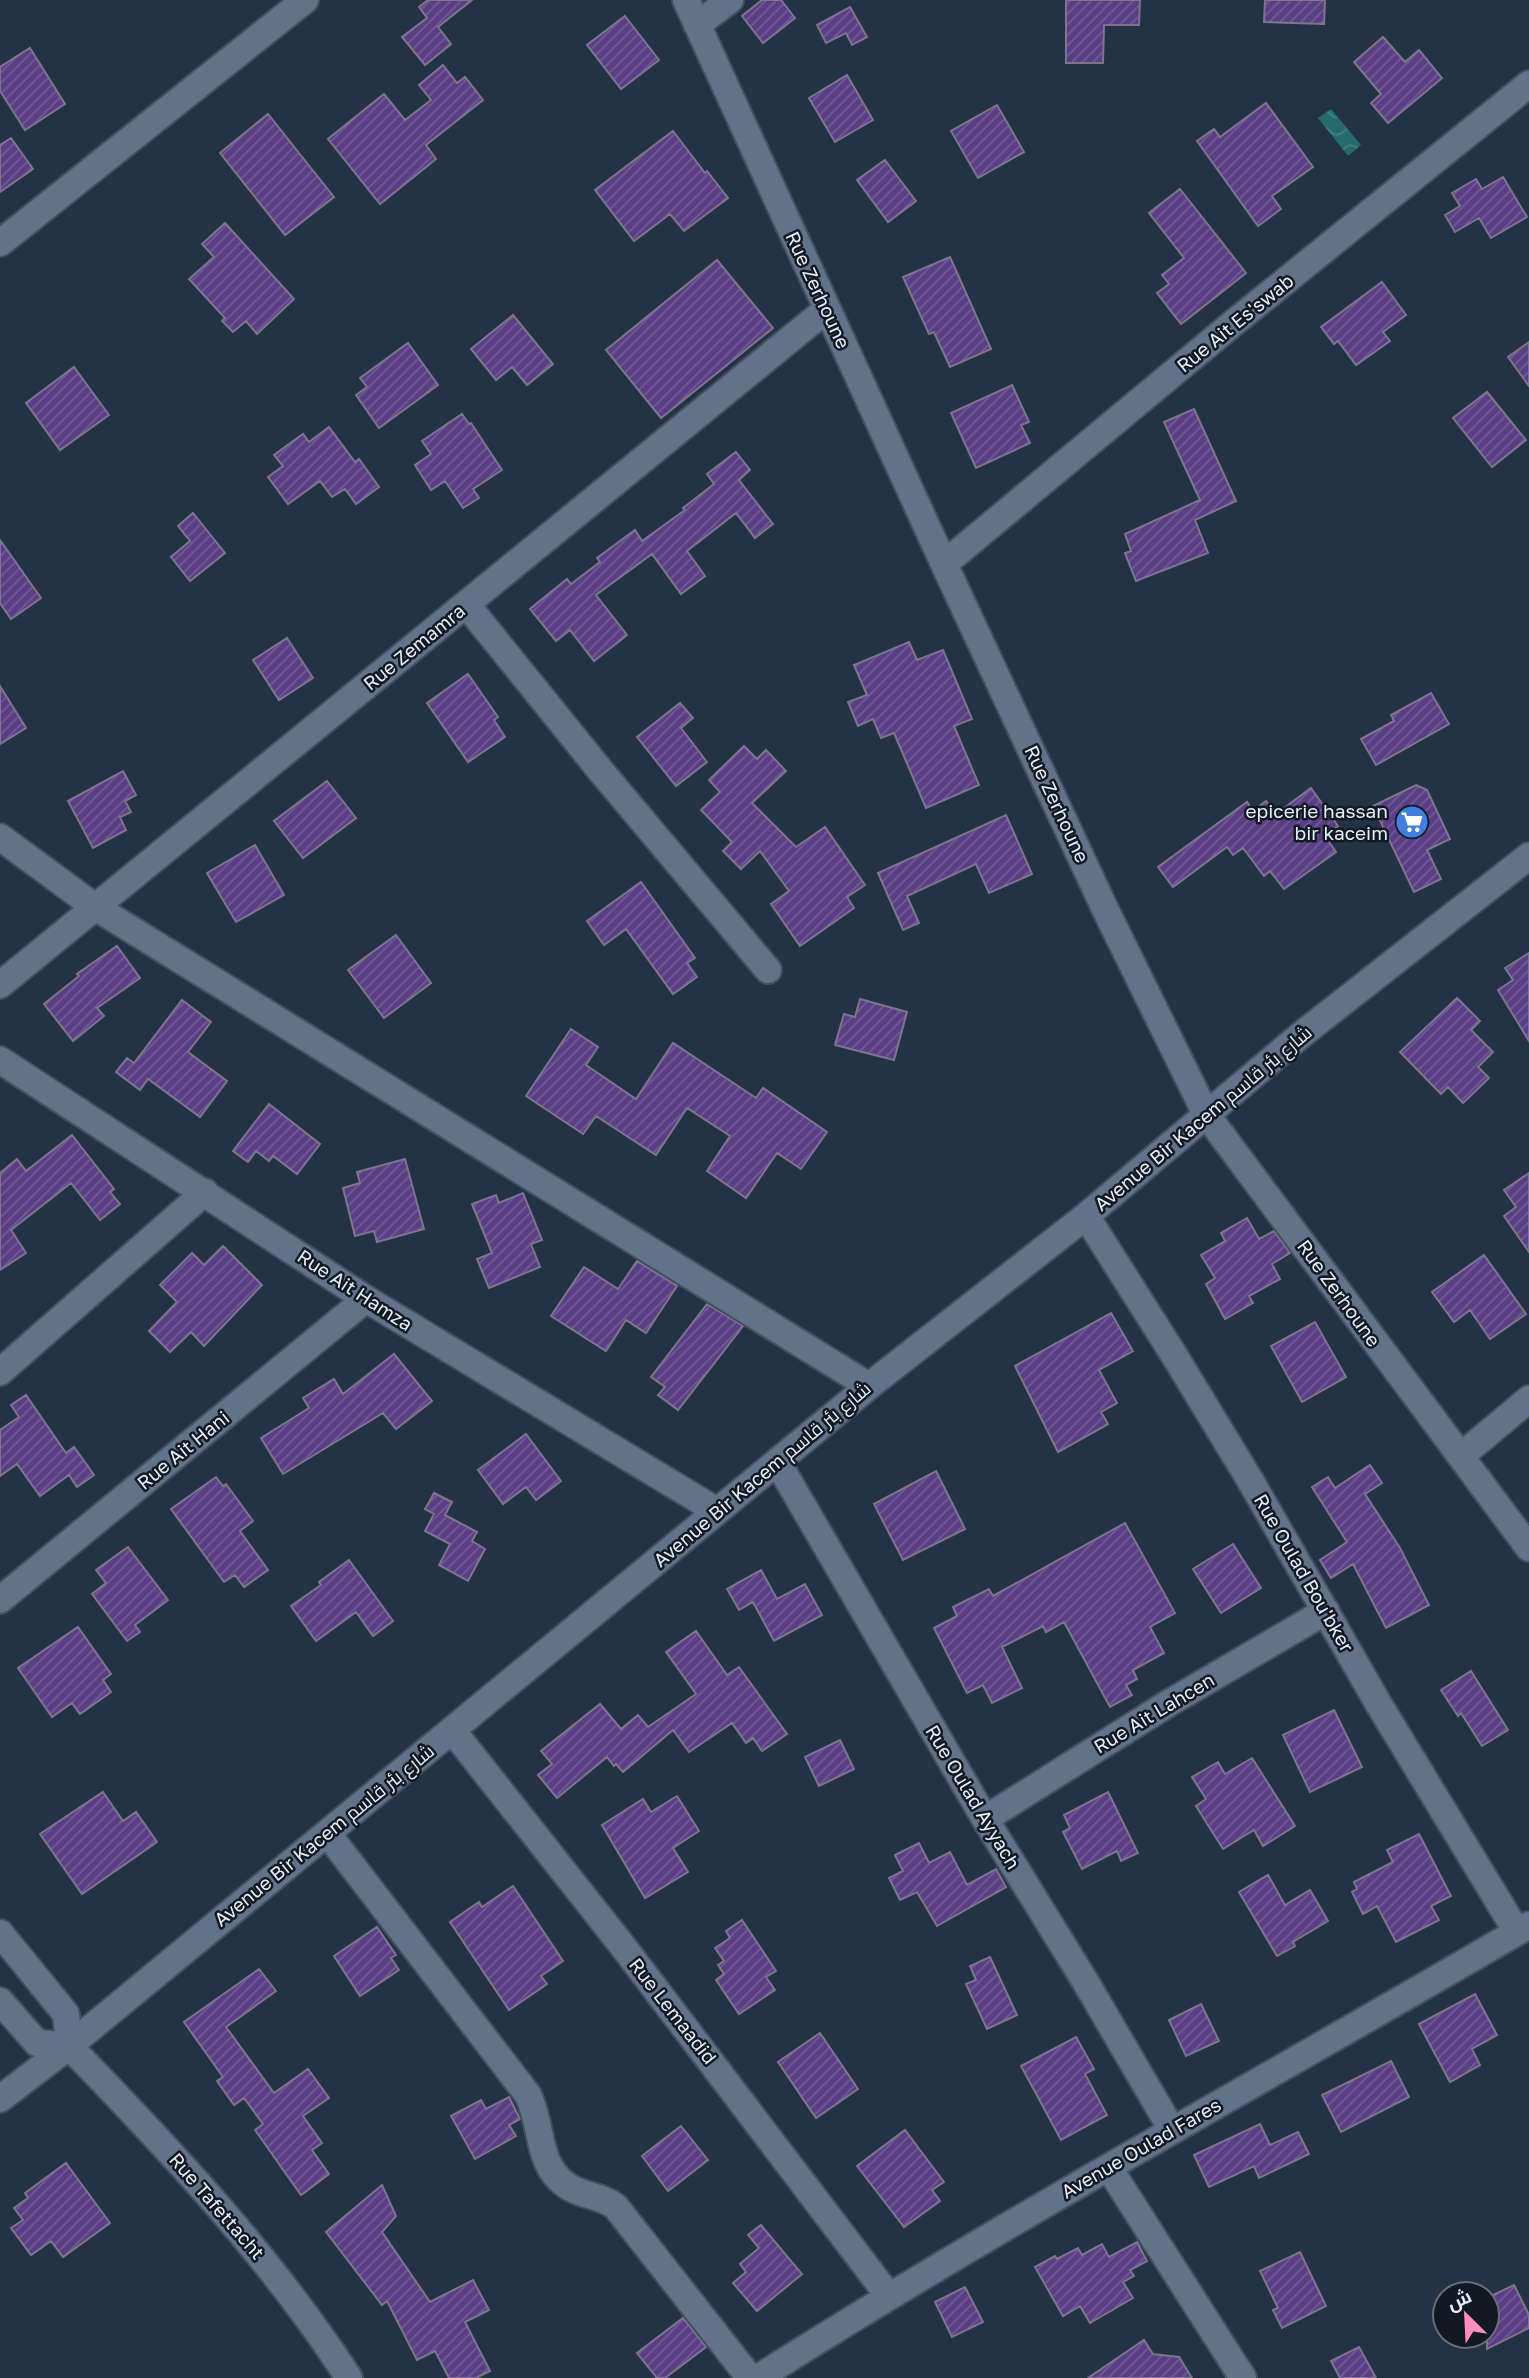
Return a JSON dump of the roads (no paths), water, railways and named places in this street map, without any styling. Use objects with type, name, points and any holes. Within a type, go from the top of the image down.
[{"type":"street","points":[[0,243],[305,0]]},
{"type":"street","name":"Rue Zerhoune","points":[[685,0],[1106,911],[1206,1114],[1529,1548]]},
{"type":"street","points":[[697,25],[730,0]]},
{"type":"street","name":"Rue Ait Es'swab","points":[[944,564],[1200,351],[1529,84]]},
{"type":"street","name":"Rue Zemamra","points":[[0,985],[827,309]]},
{"type":"street","points":[[466,604],[600,770],[768,970]]},
{"type":"street","points":[[0,837],[95,907],[869,1386]]},
{"type":"street","name":"Avenue Bir Kacem شارع بئر قاسم","points":[[0,2099],[69,2046],[869,1386],[1086,1216],[1400,955],[1529,856]]},
{"type":"street","name":"Rue Ait Hamza","points":[[0,1060],[366,1299],[717,1511]]},
{"type":"street","points":[[0,1372],[205,1192]]},
{"type":"street","name":"Rue Oulad Bou'bker","points":[[1086,1216],[1181,1366],[1378,1703],[1523,1928]]},
{"type":"street","name":"Rue Ait Hani","points":[[0,1600],[366,1299]]},
{"type":"street","points":[[1461,1456],[1529,1399]]},
{"type":"street","name":"Rue Oulad Ayyach","points":[[778,1462],[985,1819],[1085,1981],[1172,2130]]},
{"type":"street","name":"Rue Ait Lahcen","points":[[985,1819],[1169,1703],[1326,1611]]},
{"type":"street","name":"Rue Lemaadid","points":[[452,1730],[625,1949],[888,2295]]},
{"type":"street","points":[[327,1833],[528,2095],[537,2117],[542,2150],[557,2177],[563,2184],[579,2193],[598,2196],[616,2207],[750,2378]]},
{"type":"street","name":"Avenue Oulad Fares","points":[[758,2378],[888,2295],[1523,1928]]},
{"type":"street","points":[[0,1933],[66,2014],[69,2046],[37,2043],[0,2001]]},
{"type":"street","name":"Rue Tafettacht","points":[[69,2046],[178,2160],[236,2227],[313,2323],[349,2378]]},
{"type":"street","points":[[1109,2168],[1243,2378]]},
{"type":"water","points":[[1331,109],[1361,145],[1348,156],[1318,118]]},
{"type":"place","name":"epicerie hassan bir kaceim","points":[[1412,822]]}]
